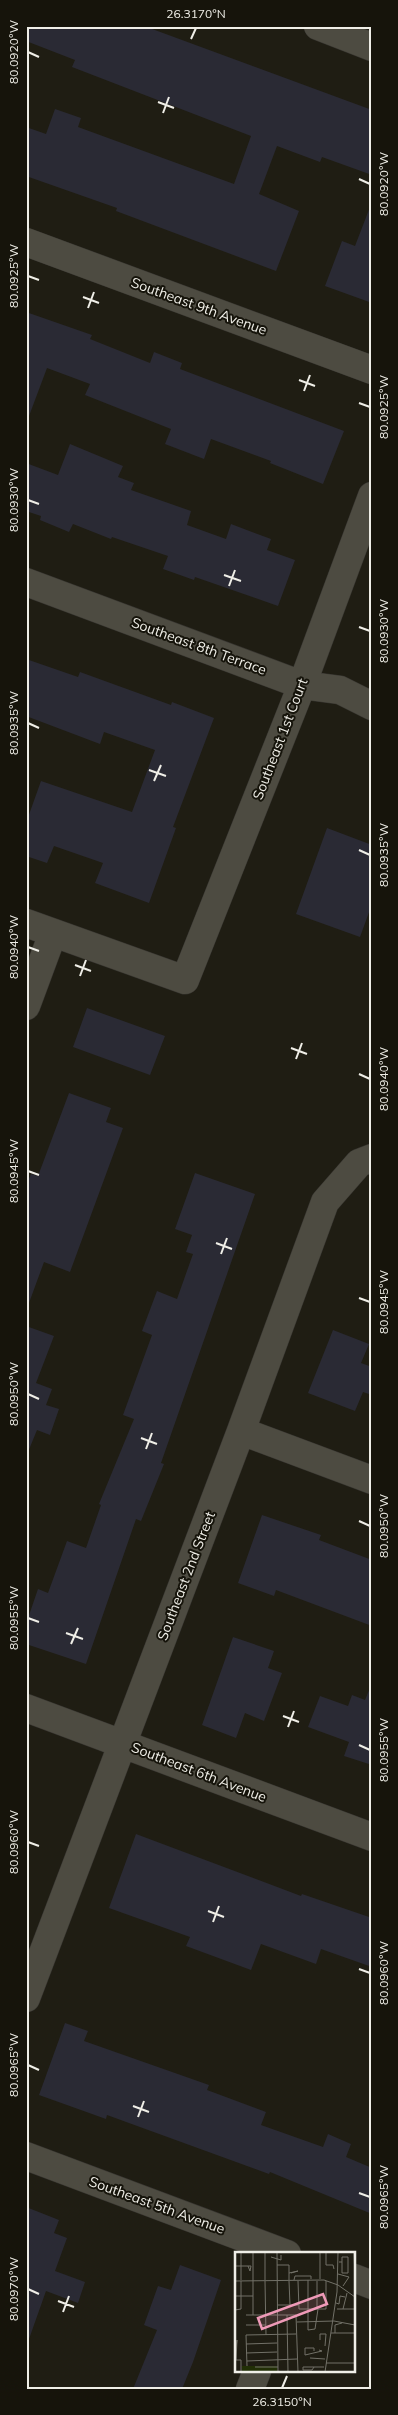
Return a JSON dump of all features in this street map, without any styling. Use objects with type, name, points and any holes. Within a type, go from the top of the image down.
[{"type":"street","points":[[318,26],[372,46]]},
{"type":"street","name":"Southeast 9th Avenue","points":[[26,242],[372,370]]},
{"type":"street","name":"Southeast 1st Court","points":[[53,933],[185,980],[302,685],[372,496]]},
{"type":"street","name":"Southeast 8th Terrace","points":[[26,582],[302,685],[340,690],[372,706]]},
{"type":"street","points":[[26,922],[53,933],[26,1006]]},
{"type":"street","name":"Southeast 2nd Street","points":[[26,1998],[242,1431],[324,1202],[365,1160]]},
{"type":"street","points":[[242,1431],[372,1480]]},
{"type":"street","name":"Southeast 6th Avenue","points":[[26,1708],[372,1837]]},
{"type":"street","name":"Southeast 5th Avenue","points":[[26,2156],[282,2252]]},
{"type":"street","points":[[356,2279],[372,2285]]},
{"type":"street","points":[[250,2389],[257,2372]]},
{"type":"building","points":[[26,26],[144,26],[372,110],[372,175],[322,157],[320,162],[277,146],[259,194],[299,211],[276,271],[116,211],[117,208],[26,176],[26,127],[46,134],[55,109],[81,118],[78,127],[234,184],[251,136],[72,67],[75,60],[26,41]]},
{"type":"building","points":[[370,207],[372,207],[372,303],[325,286],[342,241],[355,246]]},
{"type":"building","points":[[26,312],[92,335],[90,339],[150,363],[154,352],[182,363],[180,369],[344,431],[323,484],[270,463],[271,461],[211,439],[204,459],[165,444],[171,429],[85,395],[90,384],[47,368],[29,416],[26,415]]},
{"type":"building","points":[[70,444],[123,466],[118,477],[134,483],[131,490],[191,511],[187,525],[226,539],[231,524],[271,539],[267,550],[295,560],[278,606],[195,577],[194,580],[163,569],[168,556],[112,537],[111,539],[73,524],[69,532],[40,520],[41,516],[26,511],[26,463],[58,475]]},
{"type":"building","points":[[26,659],[78,677],[80,672],[171,705],[172,702],[214,718],[173,827],[176,828],[149,903],[95,883],[103,863],[54,846],[47,863],[26,856],[26,823],[41,781],[132,812],[155,750],[104,732],[100,744],[26,716]]},
{"type":"building","points":[[327,828],[372,845],[372,904],[360,937],[296,914]]},
{"type":"building","points":[[87,1008],[165,1036],[150,1075],[73,1047]]},
{"type":"building","points":[[69,1093],[111,1108],[106,1122],[123,1128],[70,1272],[44,1262],[29,1303],[26,1302],[26,1186],[31,1174],[38,1176]]},
{"type":"building","points":[[195,1173],[255,1194],[161,1463],[164,1464],[141,1521],[136,1519],[86,1664],[26,1644],[26,1624],[38,1589],[48,1593],[67,1541],[86,1548],[101,1505],[99,1504],[134,1419],[123,1415],[152,1335],[142,1331],[157,1291],[177,1299],[193,1254],[186,1252],[192,1235],[175,1229]]},
{"type":"building","points":[[26,1326],[54,1336],[36,1383],[52,1389],[46,1405],[59,1409],[50,1435],[37,1430],[28,1452],[26,1451]]},
{"type":"building","points":[[333,1330],[369,1344],[361,1363],[372,1367],[372,1395],[363,1392],[355,1411],[308,1393]]},
{"type":"building","points":[[262,1515],[321,1535],[319,1540],[372,1560],[372,1626],[276,1590],[274,1596],[238,1583]]},
{"type":"building","points":[[233,1637],[274,1651],[268,1668],[282,1673],[264,1721],[245,1713],[236,1738],[202,1725]]},
{"type":"building","points":[[370,1688],[372,1688],[372,1765],[344,1756],[349,1742],[308,1727],[320,1696],[348,1706],[352,1695],[365,1700]]},
{"type":"building","points":[[136,1834],[301,1896],[302,1894],[372,1918],[372,1967],[321,1949],[316,1964],[261,1944],[251,1970],[186,1946],[190,1937],[109,1908]]},
{"type":"building","points":[[65,2023],[88,2031],[84,2041],[209,2085],[207,2090],[266,2112],[261,2125],[323,2147],[328,2134],[351,2144],[346,2157],[372,2168],[372,2214],[270,2172],[269,2174],[107,2115],[106,2119],[39,2095]]},
{"type":"building","points":[[26,2207],[59,2220],[54,2233],[67,2238],[55,2271],[85,2282],[78,2303],[46,2291],[29,2339],[26,2338]]},
{"type":"building","points":[[180,2265],[221,2280],[193,2362],[182,2389],[133,2389],[157,2330],[144,2325],[158,2286],[171,2290]]}]
